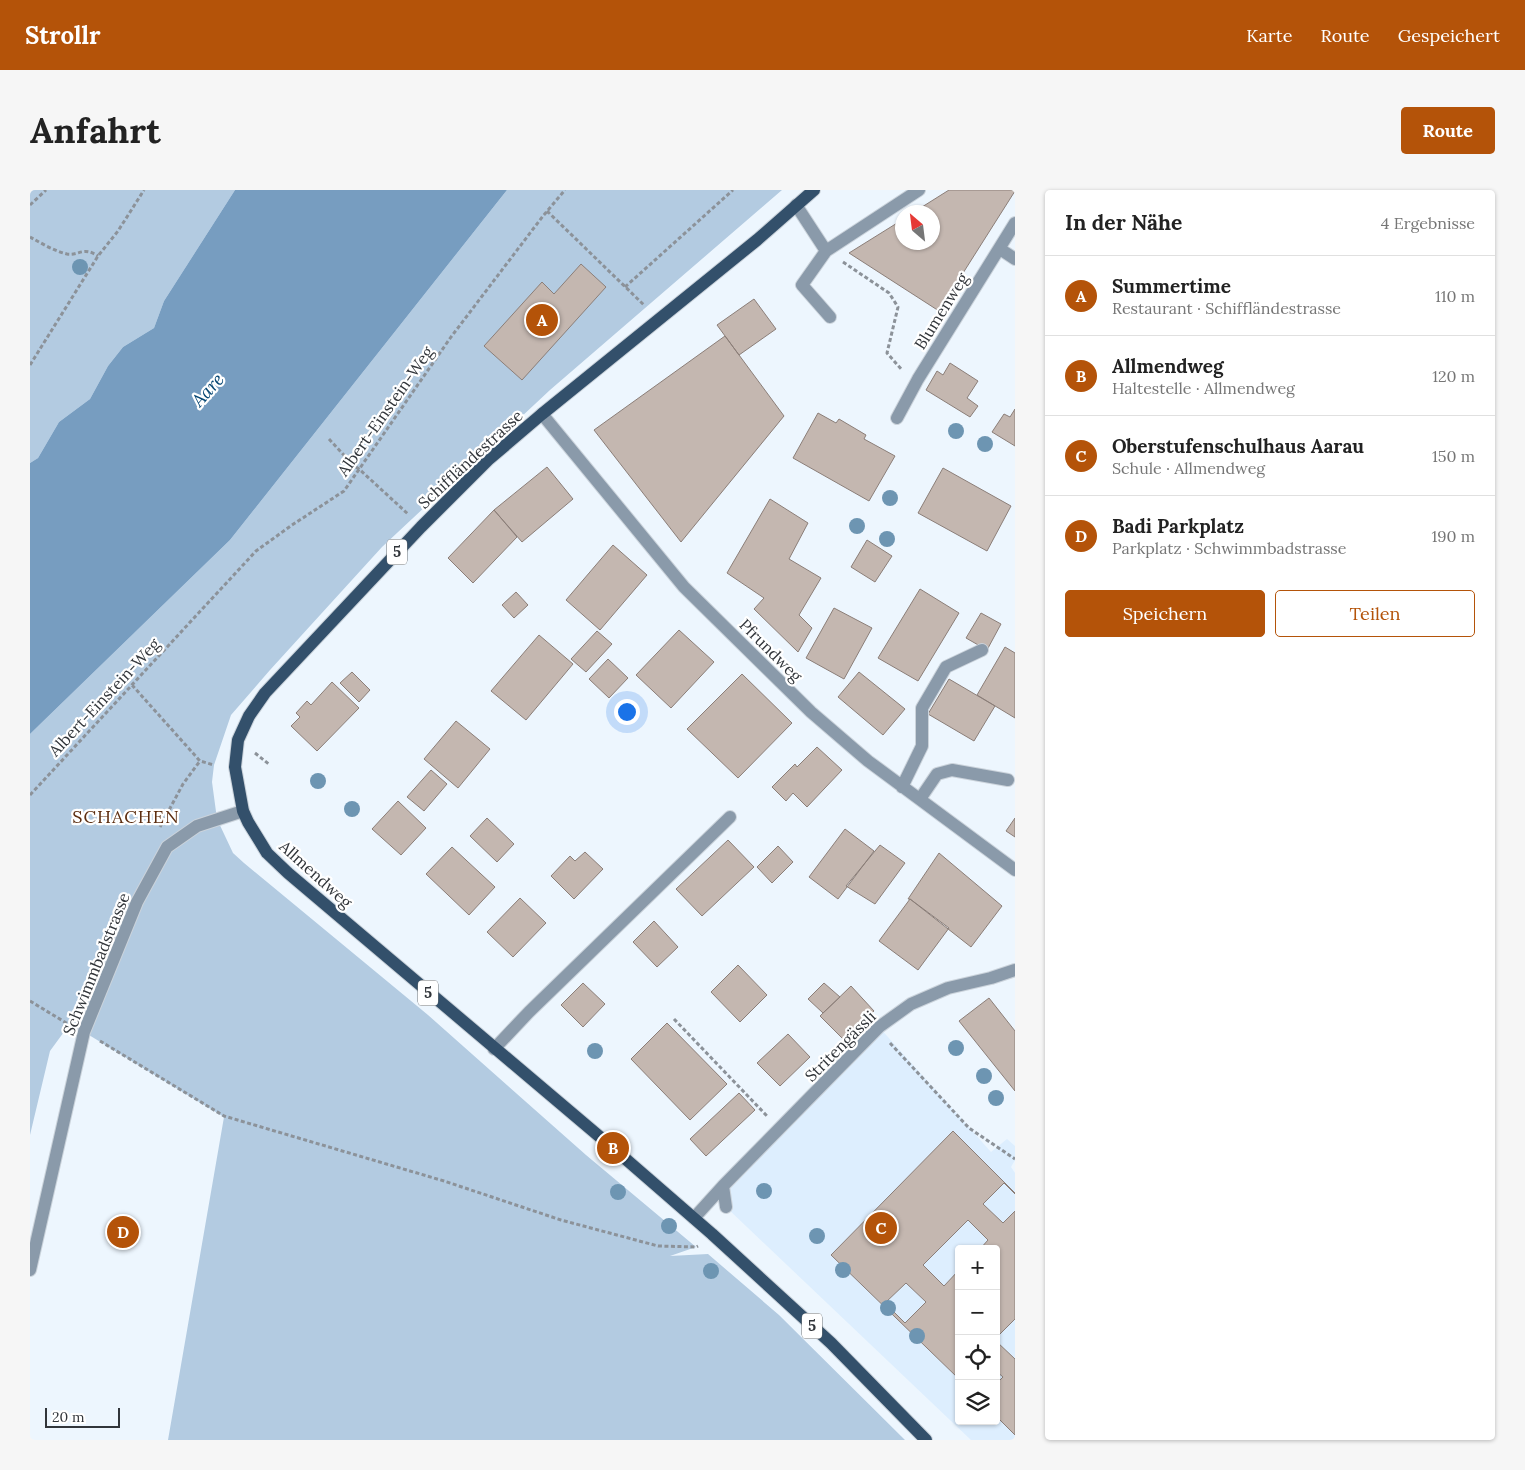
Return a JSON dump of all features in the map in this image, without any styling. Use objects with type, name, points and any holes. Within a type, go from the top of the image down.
[{"type":"main road","name":"Schiffländestrasse","points":[[243,811],[235,767],[238,740],[249,716],[285,670],[421,526],[488,460],[757,240],[814,190]]},
{"type":"main road","name":"Allmendweg","points":[[243,811],[253,833],[267,853],[288,873],[694,1218],[831,1343],[926,1440]]},
{"type":"street","points":[[830,317],[802,285],[826,251],[919,190]]},
{"type":"street","points":[[796,205],[826,251]]},
{"type":"street","name":"Blumenweg","points":[[897,418],[918,379],[1015,224]]},
{"type":"street","points":[[1000,249],[1015,259]]},
{"type":"street","name":"Pfrundweg","points":[[542,414],[684,587],[811,712],[868,761],[1015,870]]},
{"type":"street","points":[[902,787],[922,746],[922,708],[946,667],[982,650]]},
{"type":"street","points":[[920,799],[937,774],[952,770],[1008,780]]},
{"type":"street","name":"Schwimmbadstrasse","points":[[30,1270],[84,1032],[137,902],[167,847],[198,826],[243,811]]},
{"type":"street","points":[[494,1049],[536,1005],[730,817]]},
{"type":"street","name":"Stritengässli","points":[[694,1218],[877,1029],[911,1004],[948,988],[1015,970]]},
{"type":"street","points":[[723,1186],[726,1207]]},
{"type":"path","points":[[30,205],[46,190]]},
{"type":"path","points":[[30,365],[98,256],[118,231],[144,190]]},
{"type":"path","name":"Albert-Einstein-Weg","points":[[30,795],[256,551],[344,491],[451,338],[565,190]]},
{"type":"path","points":[[625,287],[733,190]]},
{"type":"path","points":[[547,211],[645,306],[662,318]]},
{"type":"path","points":[[30,237],[69,254],[84,251],[98,256]]},
{"type":"path","points":[[826,251],[889,292],[898,307],[887,354],[900,369],[918,379]]},
{"type":"path","points":[[329,439],[353,465],[421,526]]},
{"type":"path","points":[[132,684],[200,761],[214,765]]},
{"type":"path","points":[[30,1001],[224,1116],[444,1182],[561,1220],[658,1246],[696,1247],[712,1234]]},
{"type":"path","points":[[674,1019],[780,1129]]},
{"type":"path","points":[[877,1029],[969,1128],[1015,1159]]},
{"type":"shaded area","points":[[30,190],[235,190],[164,301],[154,328],[123,347],[108,366],[90,399],[59,422],[38,458],[30,463]]},
{"type":"shaded area","points":[[507,190],[782,190],[550,390],[382,547],[270,670],[231,715],[214,765],[212,782],[217,819],[233,853],[244,863],[428,1015],[586,1155],[696,1247],[670,1256],[708,1254],[779,1315],[905,1440],[168,1440],[224,1117],[84,1032],[69,1025],[50,1051],[30,1135],[30,734],[230,540]]},
{"type":"shaded area","points":[[879,1027],[991,1152],[1007,1139],[1015,1146],[1015,1160],[1011,1167],[1015,1173],[1015,1440],[971,1440],[955,1425],[1000,1425],[1000,1245],[955,1245],[955,1425],[726,1207],[723,1186]]},
{"type":"water","name":"Aare","points":[[235,190],[507,190],[230,540],[30,734],[30,463],[38,458],[59,422],[90,399],[108,366],[123,347],[154,328],[164,301]]},
{"type":"building","points":[[949,190],[1015,190],[939,311],[849,253],[895,224],[895,250],[940,250],[940,205],[925,205]]},
{"type":"building","points":[[581,264],[606,287],[522,380],[484,346],[542,282],[554,294]]},
{"type":"building","points":[[754,299],[776,329],[739,355],[717,325]]},
{"type":"building","points":[[725,336],[784,416],[681,542],[594,430]]},
{"type":"building","points":[[950,363],[978,381],[967,398],[978,406],[970,417],[926,390],[937,371],[943,375]]},
{"type":"building","points":[[1015,409],[1015,446],[992,432],[1004,414],[1010,417]]},
{"type":"building","points":[[818,413],[836,423],[839,419],[866,435],[864,439],[895,456],[869,501],[793,458]]},
{"type":"building","points":[[547,467],[573,499],[522,542],[494,510]]},
{"type":"building","points":[[943,468],[1011,506],[987,551],[918,513]]},
{"type":"building","points":[[770,499],[808,523],[789,559],[821,578],[799,615],[812,628],[798,652],[754,609],[764,598],[727,573]]},
{"type":"building","points":[[494,510],[517,537],[473,583],[448,558]]},
{"type":"building","points":[[867,540],[892,556],[875,582],[851,567]]},
{"type":"building","points":[[613,545],[647,575],[600,630],[566,600]]},
{"type":"building","points":[[920,589],[959,613],[918,681],[878,658]]},
{"type":"building","points":[[516,592],[528,605],[514,618],[502,605]]},
{"type":"building","points":[[834,608],[872,628],[844,679],[806,658]]},
{"type":"building","points":[[981,613],[1001,624],[987,650],[966,638]]},
{"type":"building","points":[[679,630],[714,662],[671,708],[636,675]]},
{"type":"building","points":[[597,631],[612,644],[586,672],[571,659]]},
{"type":"building","points":[[539,635],[573,664],[526,720],[491,691]]},
{"type":"building","points":[[1005,647],[1015,653],[1015,718],[977,695]]},
{"type":"building","points":[[608,659],[628,678],[609,698],[589,679]]},
{"type":"building","points":[[352,672],[370,690],[359,702],[340,683]]},
{"type":"building","points":[[859,672],[905,709],[883,735],[838,697]]},
{"type":"building","points":[[742,674],[792,723],[738,778],[687,729]]},
{"type":"building","points":[[949,679],[995,706],[974,741],[928,714]]},
{"type":"building","points":[[332,682],[359,708],[317,751],[291,726],[300,717],[296,713],[307,701],[311,705]]},
{"type":"building","points":[[456,721],[490,749],[458,788],[424,759]]},
{"type":"building","points":[[817,747],[842,770],[807,807],[793,793],[786,801],[772,787],[795,764],[797,767]]},
{"type":"building","points":[[431,770],[447,784],[424,811],[407,797]]},
{"type":"building","points":[[398,801],[426,828],[401,855],[372,829]]},
{"type":"building","points":[[487,818],[514,844],[497,862],[470,836]]},
{"type":"building","points":[[1015,818],[1015,837],[1006,831]]},
{"type":"building","points":[[845,829],[874,851],[838,899],[809,877]]},
{"type":"building","points":[[728,840],[754,867],[702,916],[676,889]]},
{"type":"building","points":[[880,845],[905,863],[875,904],[846,886]]},
{"type":"building","points":[[778,846],[793,862],[772,883],[757,867]]},
{"type":"building","points":[[452,847],[495,887],[469,915],[426,874]]},
{"type":"building","points":[[585,852],[603,869],[574,899],[551,876],[570,856],[575,861]]},
{"type":"building","points":[[939,853],[1002,906],[971,947],[908,899]]},
{"type":"building","points":[[520,898],[546,923],[513,957],[487,932]]},
{"type":"building","points":[[910,899],[949,928],[918,970],[879,941]]},
{"type":"building","points":[[654,921],[678,947],[657,967],[633,942]]},
{"type":"building","points":[[738,965],[767,995],[740,1022],[711,992]]},
{"type":"building","points":[[583,983],[605,1004],[583,1027],[561,1005]]},
{"type":"building","points":[[824,983],[840,997],[823,1013],[808,999]]},
{"type":"building","points":[[851,986],[874,1011],[844,1040],[820,1016]]},
{"type":"building","points":[[989,998],[1015,1031],[1015,1091],[959,1021]]},
{"type":"building","points":[[667,1023],[727,1084],[690,1120],[631,1059]]},
{"type":"building","points":[[788,1034],[810,1057],[780,1086],[757,1063]]},
{"type":"building","points":[[739,1093],[755,1110],[706,1156],[690,1139]]},
{"type":"building","points":[[953,1131],[1015,1193],[1004,1183],[983,1204],[1003,1223],[1015,1211],[1015,1319],[1000,1334],[1000,1245],[984,1245],[988,1240],[968,1220],[923,1265],[944,1286],[955,1274],[955,1375],[831,1255]],"holes":[[[906,1283],[926,1302],[905,1323],[885,1303]]]},
{"type":"building","points":[[1000,1345],[1015,1359],[1015,1435],[1000,1420],[1000,1380],[1003,1377],[1000,1374]]},
{"type":"place","name":"Summertime","points":[[542,320]]},
{"type":"place","name":"Allmendweg","points":[[613,1148]]},
{"type":"place","name":"Oberstufenschulhaus Aarau","points":[[881,1228]]},
{"type":"place","name":"Badi Parkplatz","points":[[123,1232]]},
{"type":"district","name":"SCHACHEN","points":[[126,817]]}]
